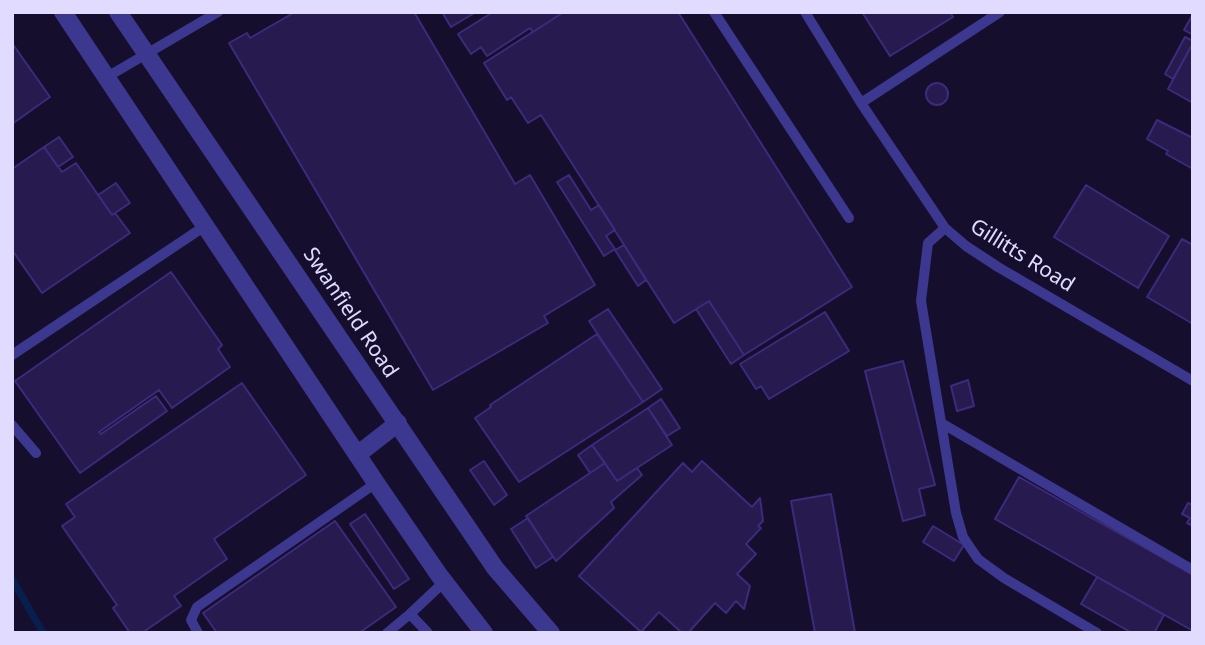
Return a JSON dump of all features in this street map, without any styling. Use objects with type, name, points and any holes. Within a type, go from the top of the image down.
[{"type":"street","points":[[63,12],[357,455],[444,582],[484,633]]},
{"type":"street","name":"Swanfield Road","points":[[118,12],[495,568],[551,633]]},
{"type":"street","points":[[357,455],[398,423]]},
{"type":"lane","points":[[714,12],[849,218]]},
{"type":"lane","name":"Gillitts Road","points":[[804,12],[945,228],[998,267],[1193,381]]},
{"type":"lane","points":[[861,103],[1000,12]]},
{"type":"lane","points":[[107,77],[217,13]]},
{"type":"lane","points":[[12,355],[205,226]]},
{"type":"lane","points":[[945,228],[928,243],[921,301],[956,513],[963,537],[978,559],[1004,578],[1097,633]]},
{"type":"lane","points":[[943,424],[1193,570]]},
{"type":"lane","points":[[12,425],[36,453]]},
{"type":"lane","points":[[198,633],[191,620],[197,607],[376,483]]},
{"type":"lane","points":[[387,633],[444,582]]},
{"type":"lane","points":[[410,614],[428,633]]},
{"type":"building","points":[[295,12],[414,12],[515,184],[530,175],[595,285],[544,316],[548,323],[433,390],[229,43],[247,33],[250,38]]},
{"type":"building","points":[[442,12],[476,12],[451,27]]},
{"type":"building","points":[[493,12],[564,12],[533,32],[530,28],[487,56],[481,47],[471,54],[458,34]]},
{"type":"building","points":[[564,12],[678,12],[852,287],[744,355],[709,301],[674,323],[541,115],[528,123],[511,97],[507,100],[484,63]]},
{"type":"building","points":[[862,12],[950,12],[953,17],[890,56]]},
{"type":"building","points":[[1193,14],[1193,35],[1184,30]]},
{"type":"building","points":[[1185,37],[1193,43],[1173,79],[1165,74]]},
{"type":"building","points":[[12,43],[50,97],[12,124]]},
{"type":"building","points":[[1193,43],[1193,103],[1168,89]]},
{"type":"building","points":[[933,83],[941,83],[948,90],[948,98],[941,105],[933,105],[926,98],[926,90]]},
{"type":"building","points":[[1157,120],[1193,138],[1193,169],[1166,154],[1168,151],[1147,139]]},
{"type":"building","points":[[59,137],[73,157],[58,167],[44,147]]},
{"type":"building","points":[[44,147],[62,172],[76,163],[112,215],[115,213],[130,233],[42,293],[12,250],[12,169]]},
{"type":"building","points":[[569,175],[591,210],[599,205],[615,230],[606,236],[615,249],[604,256],[557,182]]},
{"type":"building","points":[[116,183],[130,203],[112,215],[98,195]]},
{"type":"building","points":[[1086,185],[1169,236],[1138,288],[1054,237]]},
{"type":"building","points":[[1182,239],[1193,245],[1193,324],[1147,297]]},
{"type":"building","points":[[624,245],[646,280],[638,286],[615,250]]},
{"type":"building","points":[[171,272],[222,345],[218,349],[230,367],[172,408],[159,390],[99,432],[101,434],[156,396],[167,411],[80,473],[15,381]]},
{"type":"building","points":[[709,301],[744,355],[731,364],[696,309]]},
{"type":"building","points":[[608,309],[662,389],[643,402],[589,321]]},
{"type":"building","points":[[825,312],[849,351],[769,399],[761,386],[756,389],[740,364]]},
{"type":"building","points":[[597,334],[643,402],[519,482],[475,418],[491,407],[490,405]]},
{"type":"building","points":[[903,361],[935,485],[919,489],[925,515],[903,521],[865,371]]},
{"type":"building","points":[[968,380],[974,406],[957,411],[951,386]]},
{"type":"building","points":[[242,383],[306,475],[214,539],[227,559],[174,596],[181,606],[142,633],[130,633],[113,608],[117,605],[62,526],[75,517],[66,504]]},
{"type":"building","points":[[661,399],[680,428],[667,436],[648,408]]},
{"type":"building","points":[[648,408],[672,445],[617,481],[592,445]]},
{"type":"building","points":[[592,445],[605,463],[590,473],[578,455]]},
{"type":"building","points":[[484,461],[507,495],[494,505],[470,470]]},
{"type":"building","points":[[702,461],[752,507],[760,498],[763,521],[758,526],[761,528],[746,544],[756,554],[737,574],[750,586],[744,609],[736,601],[726,613],[715,603],[688,633],[682,633],[659,612],[641,632],[579,576],[683,463],[692,472]]},
{"type":"building","points":[[605,463],[617,481],[637,468],[642,475],[611,502],[614,508],[556,561],[526,516]]},
{"type":"building","points":[[1019,477],[1193,575],[1193,631],[995,519]]},
{"type":"building","points":[[831,494],[855,633],[815,633],[791,501]]},
{"type":"building","points":[[1188,503],[1193,505],[1193,526],[1187,523],[1190,518],[1182,514]]},
{"type":"building","points":[[365,514],[409,579],[394,589],[350,524]]},
{"type":"building","points":[[528,518],[553,557],[536,568],[511,529]]},
{"type":"building","points":[[335,521],[396,607],[359,633],[217,633],[203,613]]},
{"type":"building","points":[[933,526],[964,545],[954,561],[923,542]]},
{"type":"building","points":[[1097,577],[1164,615],[1154,633],[1132,633],[1081,604]]},
{"type":"waterway","points":[[12,579],[43,633]]}]
